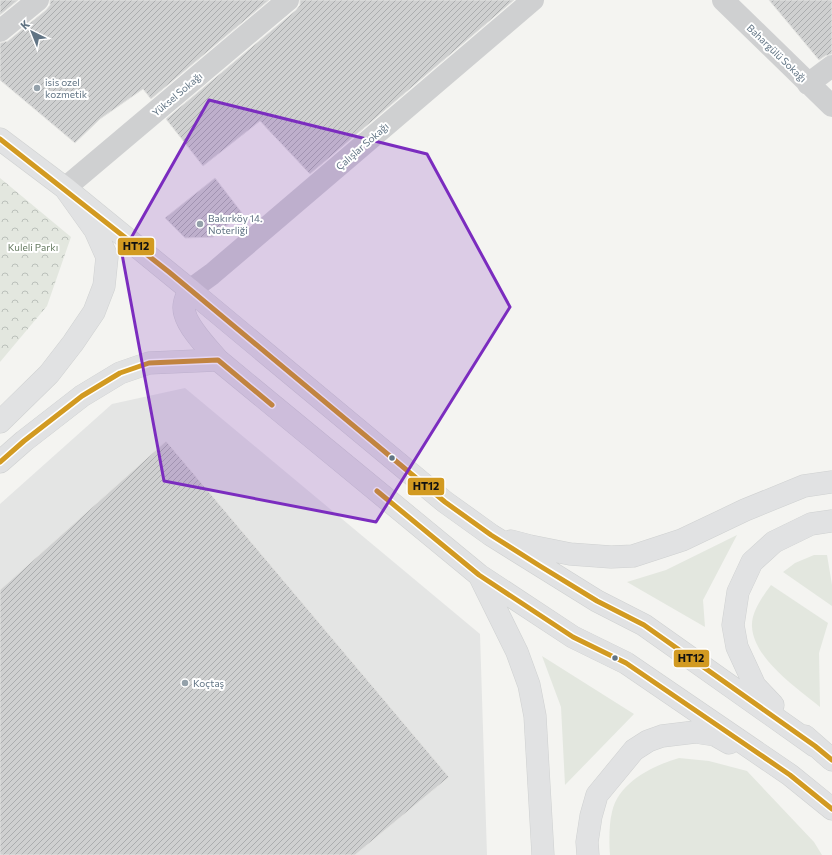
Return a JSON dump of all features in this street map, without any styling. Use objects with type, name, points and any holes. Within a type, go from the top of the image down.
[{"type":"main road","points":[[0,139],[65,188],[445,502],[492,535],[597,601],[644,625],[815,746],[832,760]]},
{"type":"main road","points":[[0,422],[49,374],[73,343],[94,312],[104,286],[107,257],[95,230],[65,188]]},
{"type":"main road","points":[[190,290],[185,300],[185,314],[196,333],[218,360],[479,575],[573,637],[626,663],[790,775],[832,809]]},
{"type":"main road","points":[[0,462],[24,441],[82,396],[120,373],[149,363],[218,360]]},
{"type":"main road","points":[[492,535],[530,546],[570,554],[612,557],[633,556],[682,540],[745,510],[804,486],[832,482]]},
{"type":"main road","points":[[815,746],[755,686],[737,647],[732,625],[738,592],[752,562],[774,542],[811,524],[832,520]]},
{"type":"main road","points":[[479,575],[517,652],[528,685],[535,716],[543,855]]},
{"type":"main road","points":[[588,855],[587,842],[591,816],[597,795],[634,750],[648,741],[662,736],[694,732],[715,735],[790,775]]},
{"type":"street","points":[[0,31],[38,0]]},
{"type":"street","name":"Yüksel Sokağı","points":[[65,188],[288,0]]},
{"type":"street","name":"Çalışlar Sokağı","points":[[190,290],[212,274],[533,0]]},
{"type":"street","name":"Bahargülü Sokağı","points":[[722,0],[832,106]]},
{"type":"street","points":[[808,84],[832,66]]},
{"type":"highlighted area","points":[[209,100],[427,154],[510,307],[376,522],[164,481],[122,254]]},
{"type":"shaded area","name":"Koçtaş","points":[[185,388],[480,634],[487,855],[0,855],[0,504],[112,404]]},
{"type":"green space","name":"Kuleli Parkı","points":[[0,178],[71,237],[47,306],[0,362]]},
{"type":"green space","points":[[737,535],[703,600],[705,627],[627,582],[666,570]]},
{"type":"green space","points":[[814,555],[827,555],[832,585],[832,606],[783,572],[795,563]]},
{"type":"green space","points":[[771,585],[828,623],[819,653],[820,707],[778,672],[760,650],[755,639],[752,627],[753,616],[758,604]]},
{"type":"green space","points":[[542,656],[634,714],[565,785],[561,707]]},
{"type":"green space","points":[[679,758],[709,761],[747,771],[814,842],[822,855],[610,855],[611,817],[616,801],[622,792],[629,784],[648,771]]},
{"type":"building","points":[[0,0],[18,0],[0,15]]},
{"type":"building","points":[[50,0],[269,0],[151,99],[143,89],[100,119],[75,143],[0,80],[0,43],[8,41],[46,10],[50,5]]},
{"type":"building","points":[[300,0],[514,0],[310,174],[260,121],[203,166],[166,119],[296,10],[300,5]]},
{"type":"building","points":[[769,0],[832,0],[832,54],[819,60]]},
{"type":"building","points":[[215,178],[242,213],[213,237],[185,238],[165,218]]},
{"type":"building","name":"Koçtaş","points":[[166,441],[449,777],[355,855],[0,855],[0,590]]},
{"type":"transit line","name":"HT12","points":[[0,139],[169,272],[445,502],[491,535],[540,566],[597,601],[644,625],[815,746],[832,760]]},
{"type":"transit line","name":"HT12","points":[[0,462],[24,441],[82,396],[120,373],[149,363],[218,360],[272,405]]},
{"type":"transit line","name":"HT12","points":[[377,491],[479,575],[573,637],[626,663],[790,775],[832,809]]},
{"type":"place","name":"isis ozel kozmetik","points":[[37,88]]},
{"type":"place","name":"Bakırköy 14. Noterliği","points":[[200,224]]},
{"type":"place","name":"Koçtaş","points":[[185,683]]}]
